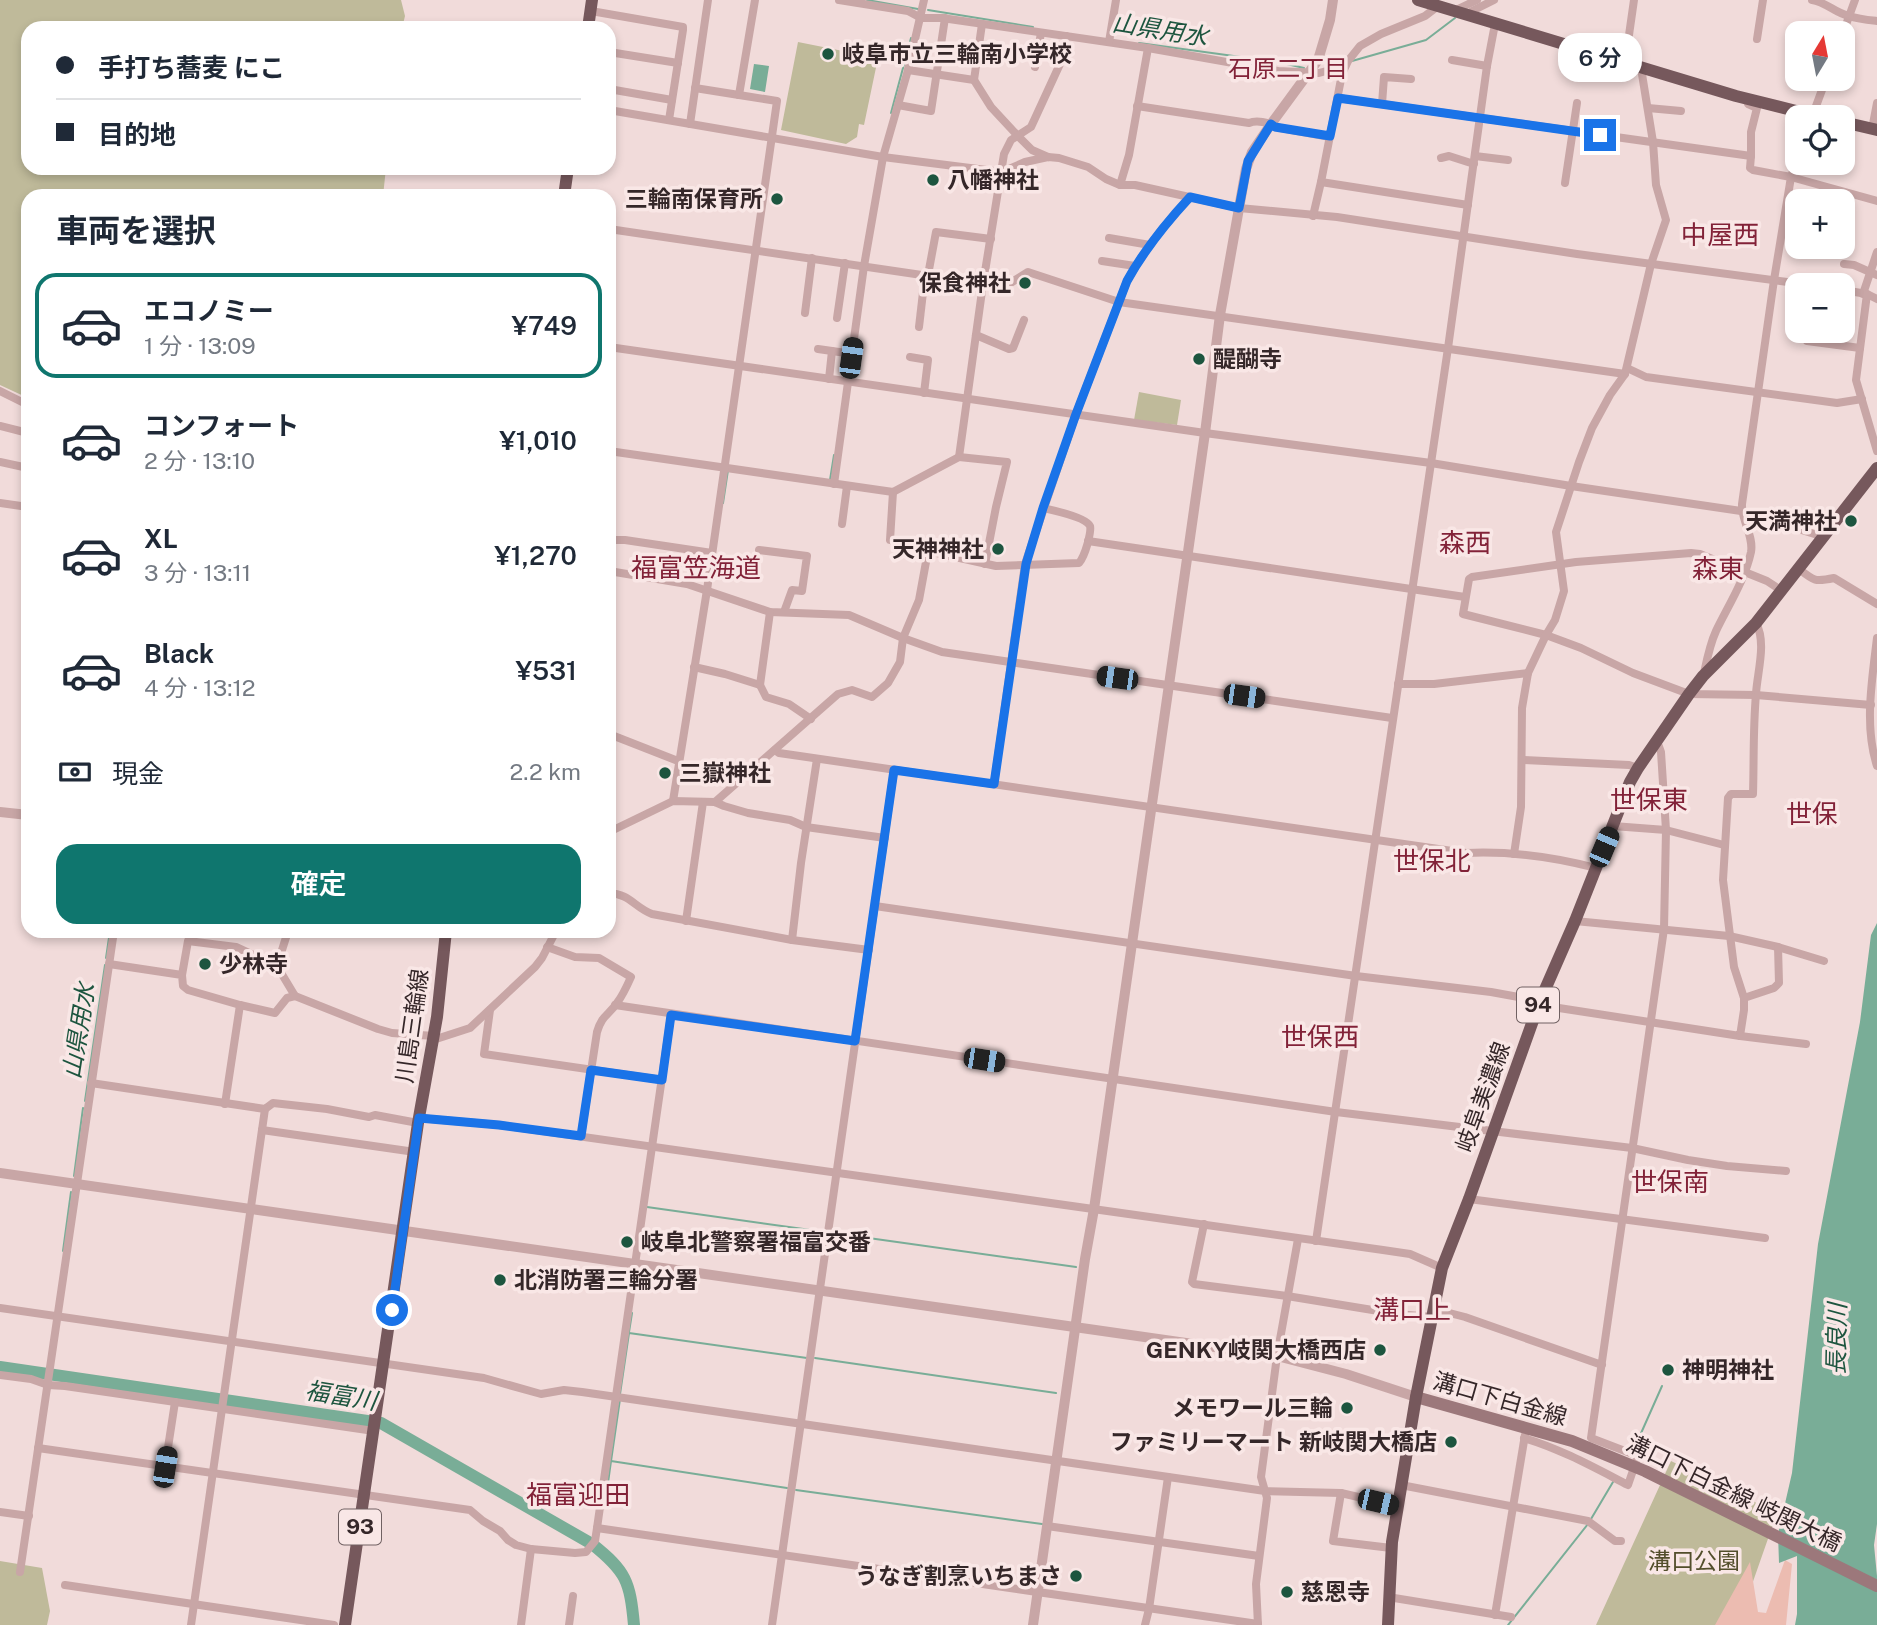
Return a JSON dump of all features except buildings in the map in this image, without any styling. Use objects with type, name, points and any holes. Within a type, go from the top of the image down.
[{"type":"main road","points":[[1418,0],[1456,10],[1473,6],[1495,24],[1785,109]]},
{"type":"main road","points":[[1855,125],[1875,129]]},
{"type":"main road","name":"岐阜美濃線","points":[[1388,1625],[1391,1548],[1397,1506],[1442,1268],[1540,1001],[1576,921],[1630,782],[1703,676],[1756,623],[1877,468]]},
{"type":"main road","name":"川島三輪線","points":[[345,1625],[419,1121],[437,1017],[444,938]]},
{"type":"main road","name":"溝口下白金線","points":[[1416,1397],[1526,1433],[1572,1441]]},
{"type":"main road","name":"溝口下白金線 岐関大橋","points":[[1572,1441],[1645,1471],[1877,1586]]},
{"type":"street","points":[[690,124],[708,0]]},
{"type":"street","points":[[739,96],[755,0]]},
{"type":"street","points":[[839,0],[908,11],[921,18],[945,18],[1041,33],[1110,40],[1278,71],[1320,73],[1347,64]]},
{"type":"street","points":[[834,484],[864,266],[883,157],[908,70],[924,0]]},
{"type":"street","points":[[1110,40],[1116,0]]},
{"type":"street","points":[[1033,1625],[1170,686],[1220,315],[1239,208],[1248,161],[1271,124],[1318,60],[1333,0]]},
{"type":"street","points":[[1473,6],[1494,0]]},
{"type":"street","points":[[1625,63],[1633,0]]},
{"type":"street","points":[[1758,39],[1763,0]]},
{"type":"street","points":[[1812,0],[1820,1],[1849,16],[1877,21]]},
{"type":"street","points":[[1847,21],[1855,0]]},
{"type":"street","points":[[591,6],[682,27],[684,30],[669,120]]},
{"type":"street","points":[[1313,216],[1347,64],[1360,46],[1425,16],[1438,6]]},
{"type":"street","points":[[898,105],[931,111],[945,18]]},
{"type":"street","points":[[982,24],[974,80],[990,107],[1032,150],[1088,167],[1120,185],[1135,185],[1239,208],[1337,217],[1785,282]]},
{"type":"street","points":[[1315,1241],[1495,24]]},
{"type":"street","points":[[1035,67],[1041,33]]},
{"type":"street","points":[[959,457],[1004,154],[1012,140],[1031,127],[1060,64],[1066,36]]},
{"type":"street","points":[[1120,185],[1129,155],[1148,48]]},
{"type":"street","points":[[616,53],[678,63]]},
{"type":"street","points":[[1452,60],[1487,66]]},
{"type":"street","points":[[1514,854],[1521,807],[1522,708],[1528,673],[1555,620],[1564,590],[1556,532],[1592,428],[1626,371],[1651,264],[1665,220],[1656,185],[1653,142],[1641,68]]},
{"type":"street","points":[[908,70],[974,80]]},
{"type":"street","points":[[1382,104],[1384,77],[1412,79]]},
{"type":"street","points":[[673,801],[777,102],[695,88]]},
{"type":"street","points":[[616,90],[672,100]]},
{"type":"street","points":[[1338,98],[1751,156]]},
{"type":"street","points":[[1747,99],[1748,104],[1756,108],[1751,132],[1750,168],[1877,201]]},
{"type":"street","points":[[1565,183],[1577,103]]},
{"type":"street","points":[[1875,129],[1877,103]]},
{"type":"street","points":[[1137,106],[1249,123],[1253,121],[1330,136]]},
{"type":"street","points":[[1648,108],[1681,111]]},
{"type":"street","points":[[616,111],[883,157],[1002,172],[1025,162],[1048,157]]},
{"type":"street","points":[[1441,158],[1449,156],[1474,160],[1508,160]]},
{"type":"street","points":[[1703,676],[1714,635],[1745,573],[1752,545],[1741,511],[1791,177]]},
{"type":"street","points":[[1321,182],[1468,205]]},
{"type":"street","points":[[994,784],[1026,564],[1043,508],[1076,414],[1135,266],[1190,197]]},
{"type":"street","points":[[616,230],[983,284],[1012,282],[1028,272],[1119,302],[1626,371],[1646,377],[1837,403],[1862,399]]},
{"type":"street","points":[[919,327],[936,232],[991,239]]},
{"type":"street","points":[[1109,238],[1150,245]]},
{"type":"street","points":[[1877,252],[1874,274],[1865,294],[1856,380],[1877,450]]},
{"type":"street","points":[[805,313],[812,258]]},
{"type":"street","points":[[1102,261],[1135,266]]},
{"type":"street","points":[[837,318],[845,263]]},
{"type":"street","points":[[1844,264],[1854,265],[1874,274]]},
{"type":"street","points":[[1855,292],[1877,299]]},
{"type":"street","points":[[976,335],[1009,349],[1013,348],[1024,320]]},
{"type":"street","points":[[1822,343],[1860,348]]},
{"type":"street","points":[[616,348],[1431,463],[1741,511],[1824,537]]},
{"type":"street","points":[[818,349],[846,353]]},
{"type":"street","points":[[829,379],[832,351]]},
{"type":"street","points":[[910,356],[928,360],[924,393]]},
{"type":"street","points":[[0,391],[21,402]]},
{"type":"street","points":[[0,426],[21,431]]},
{"type":"street","points":[[616,452],[892,492],[959,457],[1007,462],[985,564]]},
{"type":"street","points":[[0,462],[21,466]]},
{"type":"street","points":[[842,524],[847,486]]},
{"type":"street","points":[[892,492],[890,540],[996,566],[1082,560],[1088,541],[1089,524],[1043,508]]},
{"type":"street","points":[[0,503],[21,506]]},
{"type":"street","points":[[616,540],[712,553]]},
{"type":"street","points":[[1088,541],[1465,597]]},
{"type":"street","points":[[760,550],[807,556],[802,591],[792,590],[784,612]]},
{"type":"street","points":[[715,802],[838,694],[852,690],[872,697],[888,683],[900,662],[904,638],[919,600],[928,551]]},
{"type":"street","points":[[1782,590],[1767,581],[1700,554],[1691,553],[1559,564],[1472,577],[1469,579],[1463,614],[1546,635],[1689,694],[1756,695],[1871,705]]},
{"type":"street","points":[[1799,569],[1813,580],[1834,578],[1877,604]]},
{"type":"street","points":[[616,572],[687,584],[770,612],[849,615],[942,652],[1392,718]]},
{"type":"street","points":[[770,612],[760,685],[766,697],[789,704],[811,719]]},
{"type":"street","points":[[1740,1036],[1744,998],[1728,936],[1723,880],[1724,845],[1728,797],[1731,793],[1753,794],[1760,646],[1756,623]]},
{"type":"street","points":[[1877,638],[1871,705],[1872,750],[1877,766]]},
{"type":"street","points":[[694,667],[760,685]]},
{"type":"street","points":[[1398,684],[1434,684],[1528,673]]},
{"type":"street","points":[[616,737],[678,761]]},
{"type":"street","points":[[1495,1615],[1526,1433],[1538,1442],[1628,1485],[1637,1456],[1591,1438],[1664,929],[1666,830],[1661,752],[1657,741]]},
{"type":"street","points":[[775,750],[817,759],[1466,853],[1514,854],[1556,859],[1595,868]]},
{"type":"street","points":[[792,940],[817,759]]},
{"type":"street","points":[[1522,760],[1629,765],[1638,768]]},
{"type":"street","points":[[772,1625],[894,770]]},
{"type":"street","points":[[616,829],[673,801],[715,802],[736,810],[790,820],[806,827],[885,838]]},
{"type":"street","points":[[686,920],[703,802]]},
{"type":"street","points":[[0,811],[21,815]]},
{"type":"street","points":[[1613,826],[1666,830],[1724,845]]},
{"type":"street","points":[[616,893],[630,898],[641,910],[652,915],[792,940],[869,950]]},
{"type":"street","points":[[875,906],[1356,976],[1491,992],[1540,1001],[1546,1006],[1807,1044]]},
{"type":"street","points":[[1576,921],[1728,936],[1824,961]]},
{"type":"street","points":[[20,1572],[113,938]]},
{"type":"street","points":[[277,967],[285,938]]},
{"type":"street","points":[[295,996],[277,967],[236,947],[188,941],[182,975],[183,986],[188,990],[275,1013],[287,998],[295,996],[378,1029],[433,1038],[470,1028],[535,967],[552,938]]},
{"type":"street","points":[[547,947],[575,957],[599,958],[631,976],[615,1005],[601,1020],[597,1032],[581,1136]]},
{"type":"street","points":[[1744,998],[1774,988],[1779,983],[1778,947]]},
{"type":"street","points":[[109,964],[182,975]]},
{"type":"street","points":[[225,1104],[240,1005]]},
{"type":"street","points":[[615,1005],[1336,1112],[1632,1148],[1688,1160],[1786,1171]]},
{"type":"street","points":[[490,1010],[484,1054],[662,1080]]},
{"type":"street","points":[[38,1448],[470,1510],[516,1545],[531,1549],[586,1552],[599,1529],[671,1015]]},
{"type":"street","points":[[91,1083],[265,1109],[273,1103],[369,1117],[375,1115],[419,1121],[499,1125],[581,1136],[1410,1254],[1442,1268]]},
{"type":"street","points":[[191,1625],[265,1109]]},
{"type":"street","points":[[262,1130],[415,1152]]},
{"type":"street","points":[[0,1172],[1277,1356],[1346,1374],[1416,1397]]},
{"type":"street","points":[[1469,1199],[1765,1238]]},
{"type":"street","points":[[1204,1224],[1192,1282],[1194,1284],[1397,1314],[1433,1313],[1465,1317],[1602,1365]]},
{"type":"street","points":[[599,1529],[1258,1624],[1256,1584],[1267,1498],[1261,1477],[1277,1356],[1297,1239]]},
{"type":"street","points":[[0,1308],[484,1378],[541,1394],[564,1391],[618,1397],[1265,1491],[1341,1493],[1397,1506]]},
{"type":"street","points":[[0,1375],[175,1402],[375,1425]]},
{"type":"street","points":[[165,1467],[175,1402]]},
{"type":"street","points":[[1145,1625],[1168,1477]]},
{"type":"street","points":[[1401,1485],[1589,1523],[1615,1541],[1621,1541]]},
{"type":"street","points":[[1341,1493],[1333,1541],[1391,1548]]},
{"type":"street","points":[[0,1512],[29,1516]]},
{"type":"street","points":[[1047,1526],[1259,1556]]},
{"type":"street","points":[[520,1625],[531,1549]]},
{"type":"street","points":[[65,1585],[334,1625]]},
{"type":"street","points":[[569,1625],[573,1596]]},
{"type":"street","points":[[1388,1597],[1511,1618]]},
{"type":"green space","points":[[0,0],[401,0],[404,21],[21,21],[21,175],[385,175],[384,189],[21,189],[21,395],[0,385]]},
{"type":"green space","points":[[798,42],[878,58],[864,125],[859,124],[857,137],[846,144],[781,130]]},
{"type":"green space","points":[[1139,392],[1181,400],[1177,425],[1134,420]]},
{"type":"green space","name":"溝口公園","points":[[1671,1461],[1777,1513],[1742,1613],[1741,1625],[1596,1625]]},
{"type":"green space","points":[[0,1561],[42,1568],[50,1611],[47,1625],[0,1625]]},
{"type":"sand","points":[[1785,1560],[1792,1564],[1786,1625],[1715,1625],[1750,1562],[1758,1612],[1766,1613]]},
{"type":"water","points":[[754,64],[769,66],[765,92],[750,89]]},
{"type":"water","name":"長良川","points":[[1877,923],[1877,1524],[1874,1545],[1877,1625],[1795,1625],[1797,1556],[1779,1563],[1778,1534],[1792,1473],[1818,1244],[1860,1022],[1871,935]]},
{"type":"waterway","name":"山県用水","points":[[867,0],[918,9]]},
{"type":"waterway","name":"山県用水","points":[[928,10],[1033,27]]},
{"type":"waterway","name":"山県用水","points":[[1352,61],[1426,40],[1455,18]]},
{"type":"waterway","name":"山県用水","points":[[891,113],[911,38]]},
{"type":"waterway","name":"山県用水","points":[[1139,43],[1304,68]]},
{"type":"waterway","name":"山県用水","points":[[830,480],[834,455]]},
{"type":"waterway","name":"山県用水","points":[[723,503],[728,470]]},
{"type":"waterway","name":"山県用水","points":[[106,958],[109,938]]},
{"type":"waterway","name":"山県用水","points":[[85,1101],[105,965]]},
{"type":"waterway","name":"山県用水","points":[[74,1176],[83,1108]]},
{"type":"waterway","name":"山県用水","points":[[63,1251],[71,1192]]},
{"type":"waterway","points":[[647,1207],[825,1232]]},
{"type":"waterway","points":[[833,1233],[1076,1267]]},
{"type":"waterway","points":[[629,1332],[632,1313]]},
{"type":"waterway","points":[[620,1394],[629,1333],[807,1358]]},
{"type":"waterway","points":[[815,1358],[1056,1393]]},
{"type":"waterway","name":"福富川","points":[[0,1367],[381,1423],[592,1544],[612,1562],[624,1578],[631,1598],[634,1625]]},
{"type":"waterway","points":[[1634,1449],[1662,1386]]},
{"type":"waterway","points":[[611,1461],[620,1399]]},
{"type":"waterway","points":[[607,1490],[611,1461],[787,1488]]},
{"type":"waterway","points":[[1591,1519],[1613,1482]]},
{"type":"waterway","points":[[796,1490],[1042,1524]]},
{"type":"waterway","points":[[1508,1625],[1588,1524]]},
{"type":"place","name":"岐阜市立三輪南小学校","points":[[828,54]]},
{"type":"place","name":"八幡神社","points":[[933,180]]},
{"type":"place","name":"三輪南保育所","points":[[777,199]]},
{"type":"place","name":"保食神社","points":[[1025,283]]},
{"type":"place","name":"醍醐寺","points":[[1199,359]]},
{"type":"place","name":"天満神社","points":[[1851,521]]},
{"type":"place","name":"天神神社","points":[[998,549]]},
{"type":"place","name":"三嶽神社","points":[[665,773]]},
{"type":"place","name":"少林寺","points":[[205,964]]},
{"type":"place","name":"岐阜北警察署福富交番","points":[[627,1242]]},
{"type":"place","name":"北消防署三輪分署","points":[[500,1280]]},
{"type":"place","name":"GENKY岐関大橋西店","points":[[1380,1350]]},
{"type":"place","name":"神明神社","points":[[1668,1370]]},
{"type":"place","name":"メモワール三輪","points":[[1347,1408]]},
{"type":"place","name":"ファミリーマート 新岐関大橋店","points":[[1451,1442]]},
{"type":"place","name":"うなぎ割烹いちまさ","points":[[1076,1576]]},
{"type":"place","name":"慈恩寺","points":[[1287,1592]]},
{"type":"district","name":"石原二丁目","points":[[1288,69]]},
{"type":"district","name":"中屋西","points":[[1720,235]]},
{"type":"district","name":"森西","points":[[1465,543]]},
{"type":"district","name":"福富笠海道","points":[[696,568]]},
{"type":"district","name":"森東","points":[[1718,569]]},
{"type":"district","name":"世保東","points":[[1649,800]]},
{"type":"district","name":"世保","points":[[1812,814]]},
{"type":"district","name":"世保北","points":[[1432,861]]},
{"type":"district","name":"世保西","points":[[1320,1037]]},
{"type":"district","name":"世保南","points":[[1670,1182]]},
{"type":"district","name":"溝口上","points":[[1412,1310]]},
{"type":"district","name":"福富迎田","points":[[578,1495]]},
{"type":"route","points":[[392,1310],[419,1118],[581,1136],[591,1070],[662,1080],[671,1015],[855,1041],[894,770],[994,784],[1026,564],[1043,508],[1127,281],[1166,224],[1190,197],[1239,208],[1248,161],[1271,124],[1275,127],[1330,136],[1338,98],[1600,135]]}]
